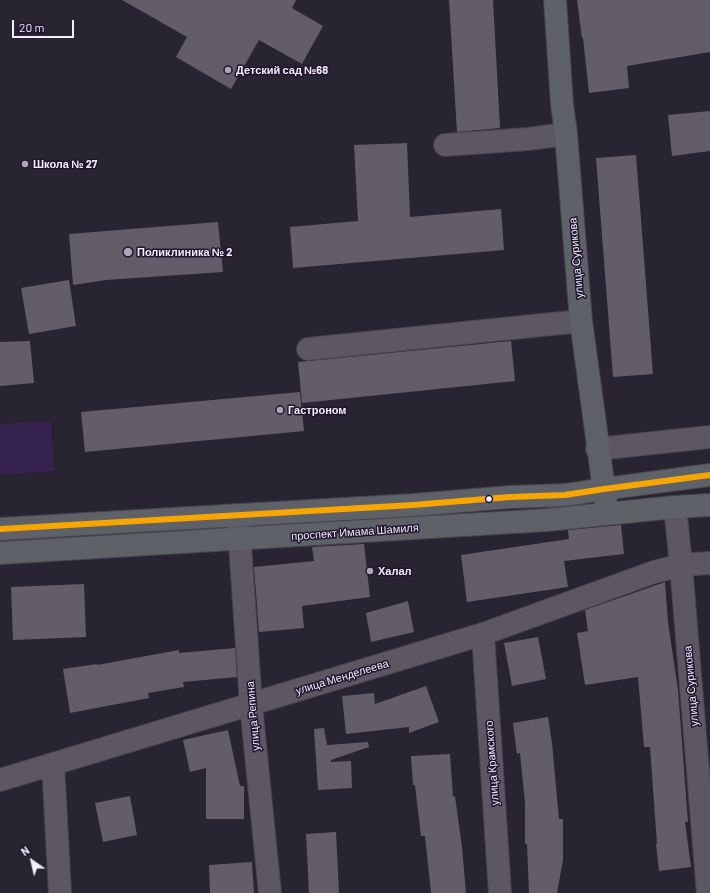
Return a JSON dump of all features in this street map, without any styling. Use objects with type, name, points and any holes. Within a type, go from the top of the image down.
[{"type":"main road","name":"улица Сурикова","points":[[556,0],[562,104],[566,134],[581,321],[608,515]]},
{"type":"main road","name":"проспект Имама Шамиля","points":[[0,529],[238,516],[413,505],[510,497],[565,495],[710,475]]},
{"type":"main road","name":"улица Сурикова","points":[[675,480],[676,507]]},
{"type":"main road","name":"проспект Имама Шамиля","points":[[0,553],[547,520],[710,505]]},
{"type":"street","points":[[445,145],[528,139],[566,134]]},
{"type":"street","points":[[308,349],[581,321]]},
{"type":"street","points":[[598,449],[710,437]]},
{"type":"street","name":"улица Сурикова","points":[[676,507],[708,893]]},
{"type":"street","name":"улица Репина","points":[[238,516],[251,705],[270,893]]},
{"type":"street","name":"улица Менделеева","points":[[0,780],[484,634],[654,572],[682,565],[710,563]]},
{"type":"street","name":"улица Крамского","points":[[484,634],[500,893]]},
{"type":"street","points":[[53,764],[60,893]]},
{"type":"shaded area","points":[[51,421],[54,471],[0,475],[0,424]]},
{"type":"building","points":[[122,0],[296,0],[292,8],[323,26],[302,64],[259,40],[231,89],[176,57],[187,37]]},
{"type":"building","points":[[449,0],[493,0],[500,128],[457,132]]},
{"type":"building","points":[[577,0],[710,0],[710,52],[627,66],[629,88],[589,93]]},
{"type":"building","points":[[710,111],[710,151],[672,156],[668,115]]},
{"type":"building","points":[[407,143],[410,217],[501,209],[504,250],[293,268],[290,227],[358,221],[354,145]]},
{"type":"building","points":[[636,155],[653,374],[613,377],[596,158]]},
{"type":"building","points":[[218,222],[223,272],[106,280],[73,285],[69,234]]},
{"type":"building","points":[[69,280],[76,326],[29,334],[21,288]]},
{"type":"building","points":[[30,341],[34,383],[0,386],[0,342]]},
{"type":"building","points":[[511,341],[515,381],[302,403],[298,362]]},
{"type":"building","points":[[300,392],[304,431],[85,452],[81,412]]},
{"type":"building","points":[[621,525],[624,554],[564,561],[568,587],[467,602],[461,555],[569,539],[568,530]]},
{"type":"building","points":[[364,544],[370,597],[302,606],[304,628],[259,632],[254,567],[314,561],[312,547]]},
{"type":"building","points":[[665,582],[668,622],[678,690],[688,822],[685,822],[691,867],[659,871],[650,747],[644,747],[638,677],[585,685],[577,633],[588,631],[585,610]]},
{"type":"building","points":[[84,584],[86,637],[13,640],[11,587]]},
{"type":"building","points":[[408,601],[414,632],[371,642],[366,613]]},
{"type":"building","points":[[538,637],[546,679],[512,686],[504,643]]},
{"type":"building","points":[[235,648],[237,677],[183,682],[184,687],[148,693],[149,698],[70,713],[63,669],[97,665],[179,650],[179,653]]},
{"type":"building","points":[[426,686],[439,722],[409,733],[409,727],[346,734],[342,696],[374,693],[375,704]]},
{"type":"building","points":[[548,717],[559,819],[563,819],[563,860],[557,893],[529,893],[527,844],[525,844],[525,803],[520,753],[517,754],[513,723]]},
{"type":"building","points":[[324,728],[327,745],[368,742],[369,747],[331,760],[331,762],[351,761],[352,788],[318,790],[314,729]]},
{"type":"building","points":[[228,730],[240,786],[244,786],[244,819],[206,819],[206,768],[190,772],[183,740]]},
{"type":"building","points":[[450,754],[453,797],[455,796],[462,847],[466,893],[431,893],[425,836],[421,836],[415,785],[413,785],[411,756]]},
{"type":"building","points":[[130,796],[137,835],[103,842],[95,803]]},
{"type":"building","points":[[336,832],[339,893],[309,893],[306,834]]},
{"type":"building","points":[[252,862],[254,893],[210,893],[209,865]]},
{"type":"transit line","points":[[0,529],[413,505],[510,497],[565,495],[710,475]]},
{"type":"place","name":"Детский сад №68","points":[[228,70]]},
{"type":"place","name":"Школа № 27","points":[[25,164]]},
{"type":"place","name":"Поликлиника № 2","points":[[128,252]]},
{"type":"place","name":"Гастроном","points":[[280,410]]},
{"type":"place","name":"Халал","points":[[370,571]]}]
